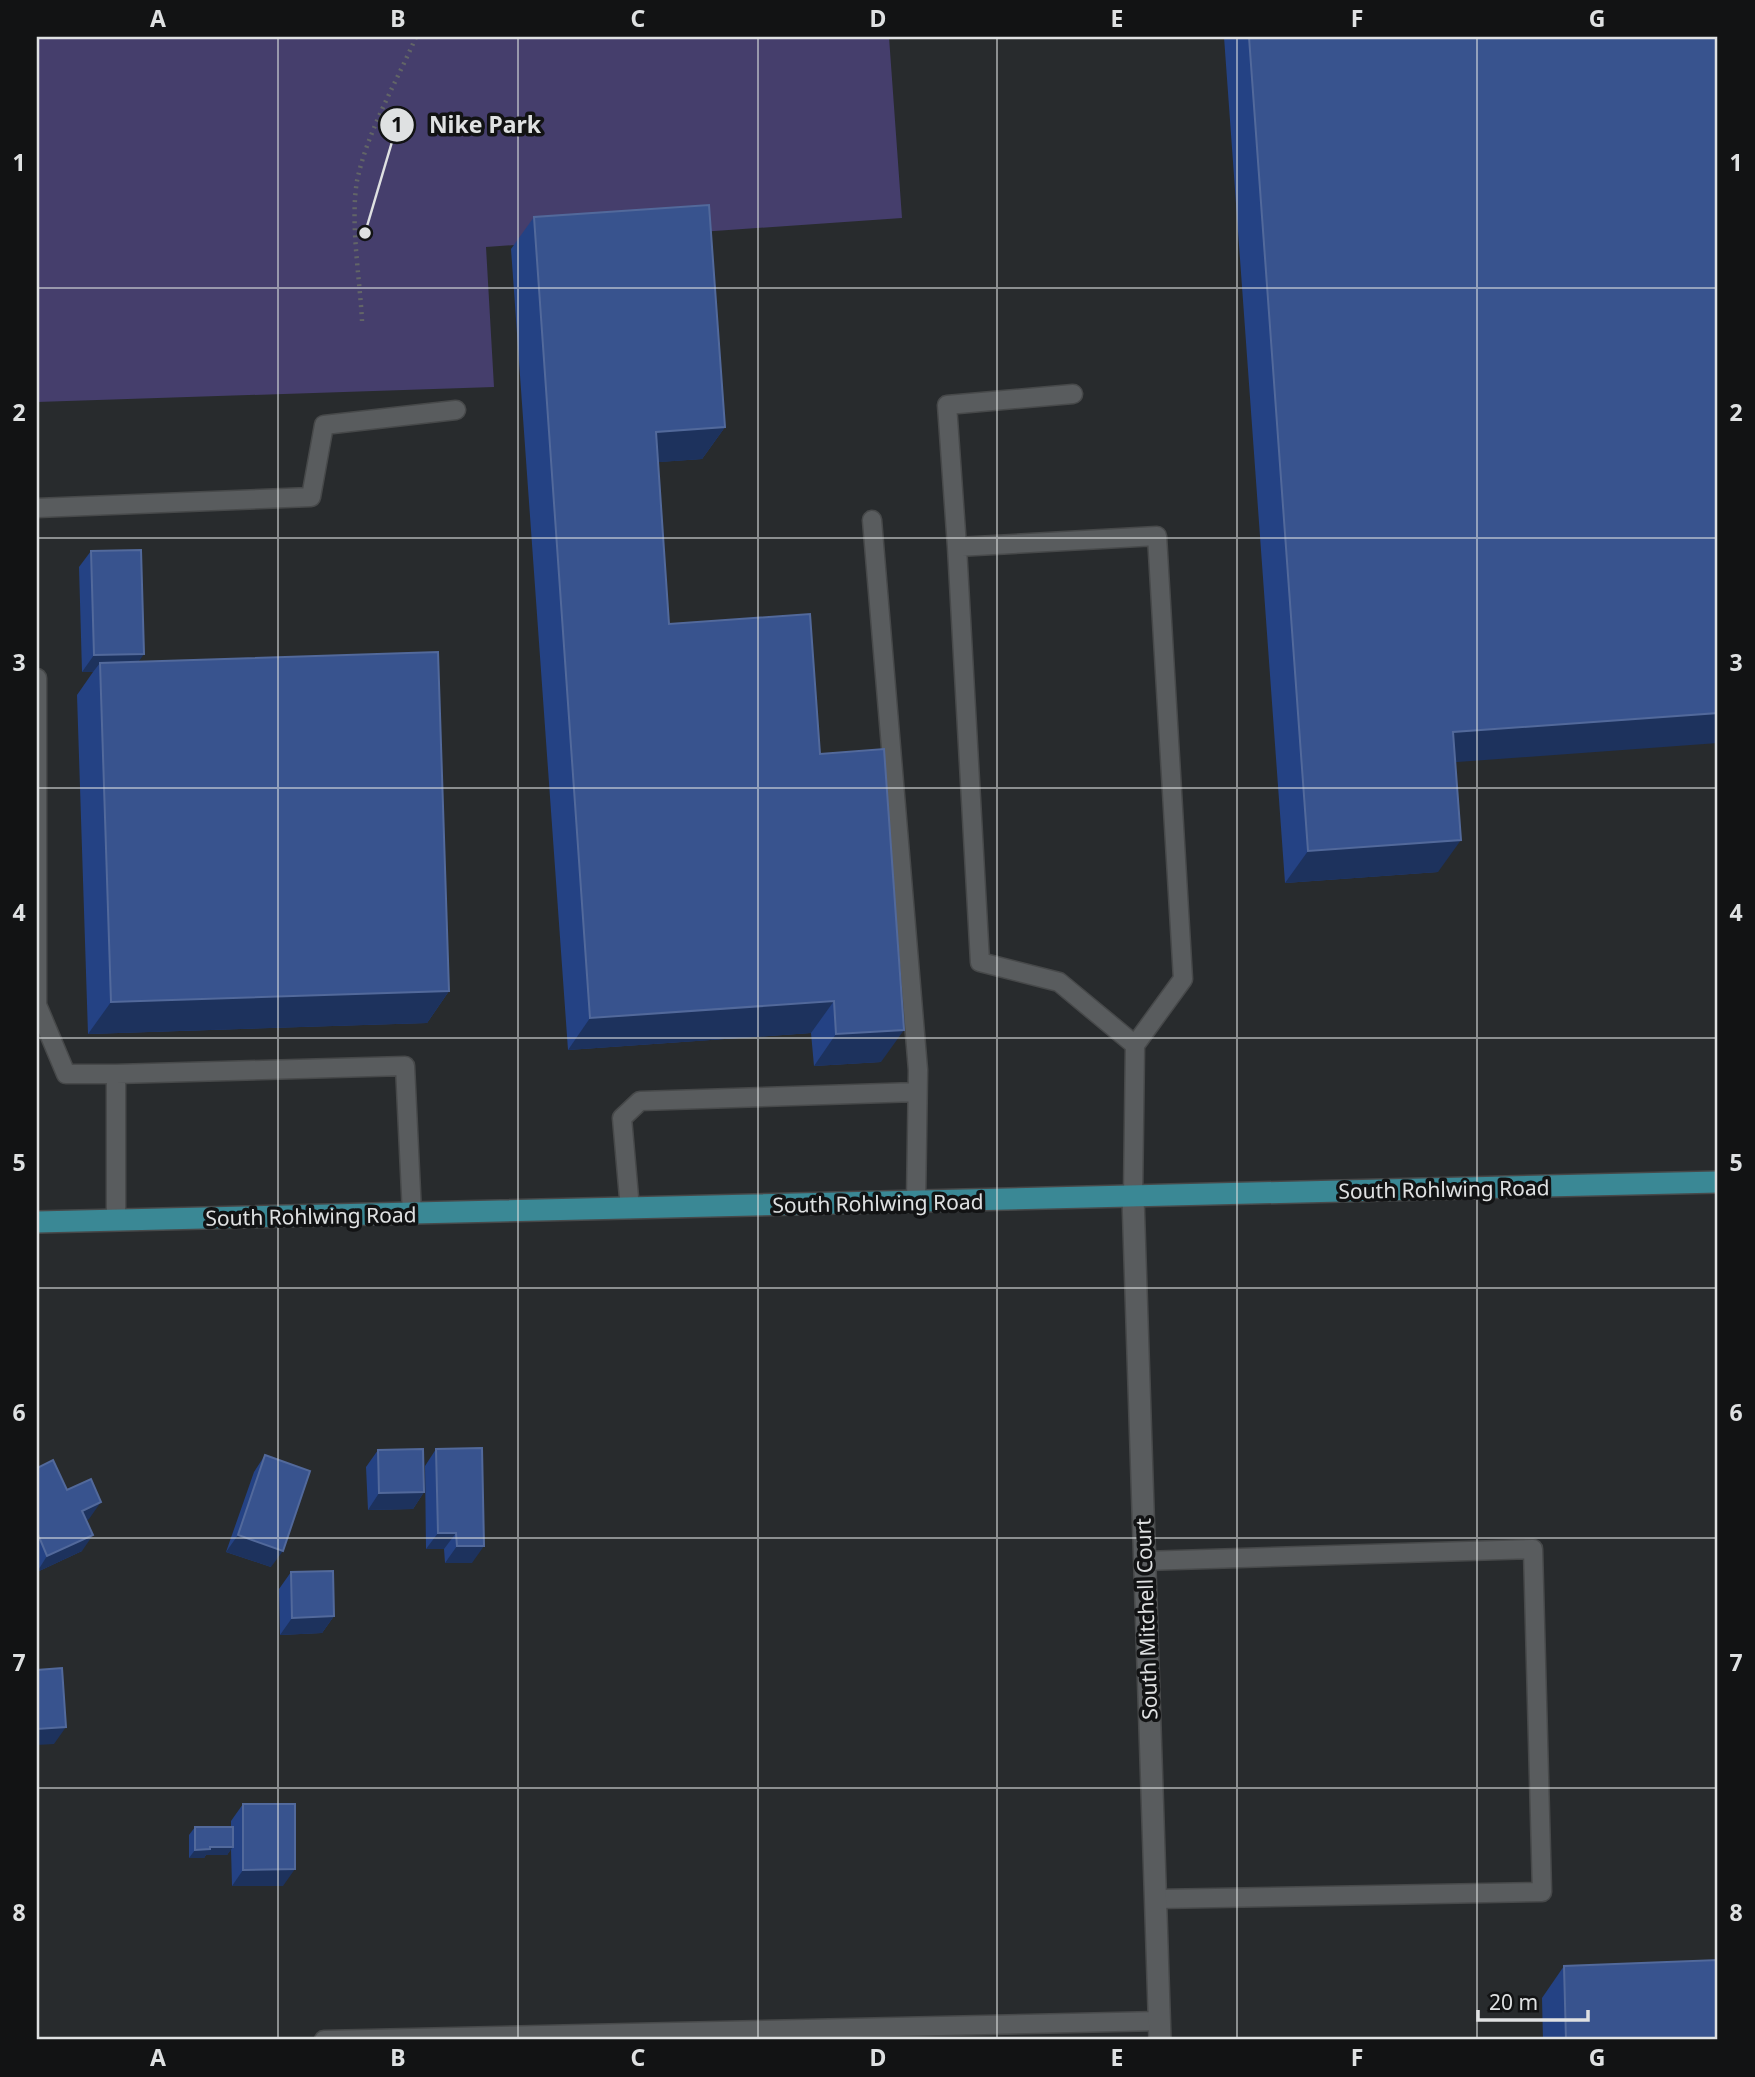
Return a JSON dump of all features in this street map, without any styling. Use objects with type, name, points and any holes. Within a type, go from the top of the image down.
[{"type":"main road","name":"South Rohlwing Road","points":[[37,1222],[1718,1182]]},
{"type":"street","name":"South Mitchell Court","points":[[1133,1197],[1160,2031]]},
{"type":"lane","points":[[1073,394],[947,405],[980,962],[1059,982],[1135,1045]]},
{"type":"lane","points":[[37,508],[311,497],[324,425],[456,410]]},
{"type":"lane","points":[[872,520],[918,1092],[916,1202]]},
{"type":"lane","points":[[957,547],[1157,536],[1183,978],[1135,1045],[1133,1197]]},
{"type":"lane","points":[[37,678],[37,1005],[66,1074],[405,1066],[412,1214]]},
{"type":"lane","points":[[116,1074],[116,1220]]},
{"type":"lane","points":[[630,1209],[622,1118],[640,1101],[918,1092]]},
{"type":"lane","points":[[1144,1561],[1533,1549],[1542,1892],[1157,1899]]},
{"type":"lane","points":[[324,2040],[613,2031],[1160,2031]]},
{"type":"path","points":[[362,321],[357,182],[366,152],[416,37]]},
{"type":"shaded area","points":[[37,37],[889,37],[902,218],[486,247],[494,387],[37,402]]},
{"type":"building","points":[[1249,37],[1718,37],[1718,713],[1453,732],[1461,840],[1308,851]]},
{"type":"building","points":[[709,205],[725,427],[656,432],[669,624],[810,614],[820,754],[884,749],[904,1030],[836,1034],[834,1001],[590,1018],[534,217]]},
{"type":"building","points":[[141,550],[144,654],[94,655],[91,551]]},
{"type":"building","points":[[438,652],[449,991],[111,1002],[100,663]]},
{"type":"building","points":[[482,1448],[484,1546],[457,1546],[456,1533],[438,1533],[436,1449]]},
{"type":"building","points":[[423,1449],[424,1492],[379,1493],[378,1450]]},
{"type":"building","points":[[265,1455],[310,1471],[283,1551],[238,1535]]},
{"type":"building","points":[[53,1460],[67,1490],[91,1479],[101,1502],[82,1511],[93,1535],[47,1556],[37,1532],[37,1468]]},
{"type":"building","points":[[333,1571],[334,1616],[292,1618],[291,1572]]},
{"type":"building","points":[[62,1668],[66,1727],[37,1729],[37,1670]]},
{"type":"building","points":[[243,1804],[295,1804],[295,1869],[243,1870]]},
{"type":"building","points":[[195,1827],[233,1827],[233,1847],[195,1850]]},
{"type":"building","points":[[1718,1960],[1718,2040],[1566,2040],[1564,1966]]},
{"type":"place","name":"Nike Park","points":[[365,233]]}]
